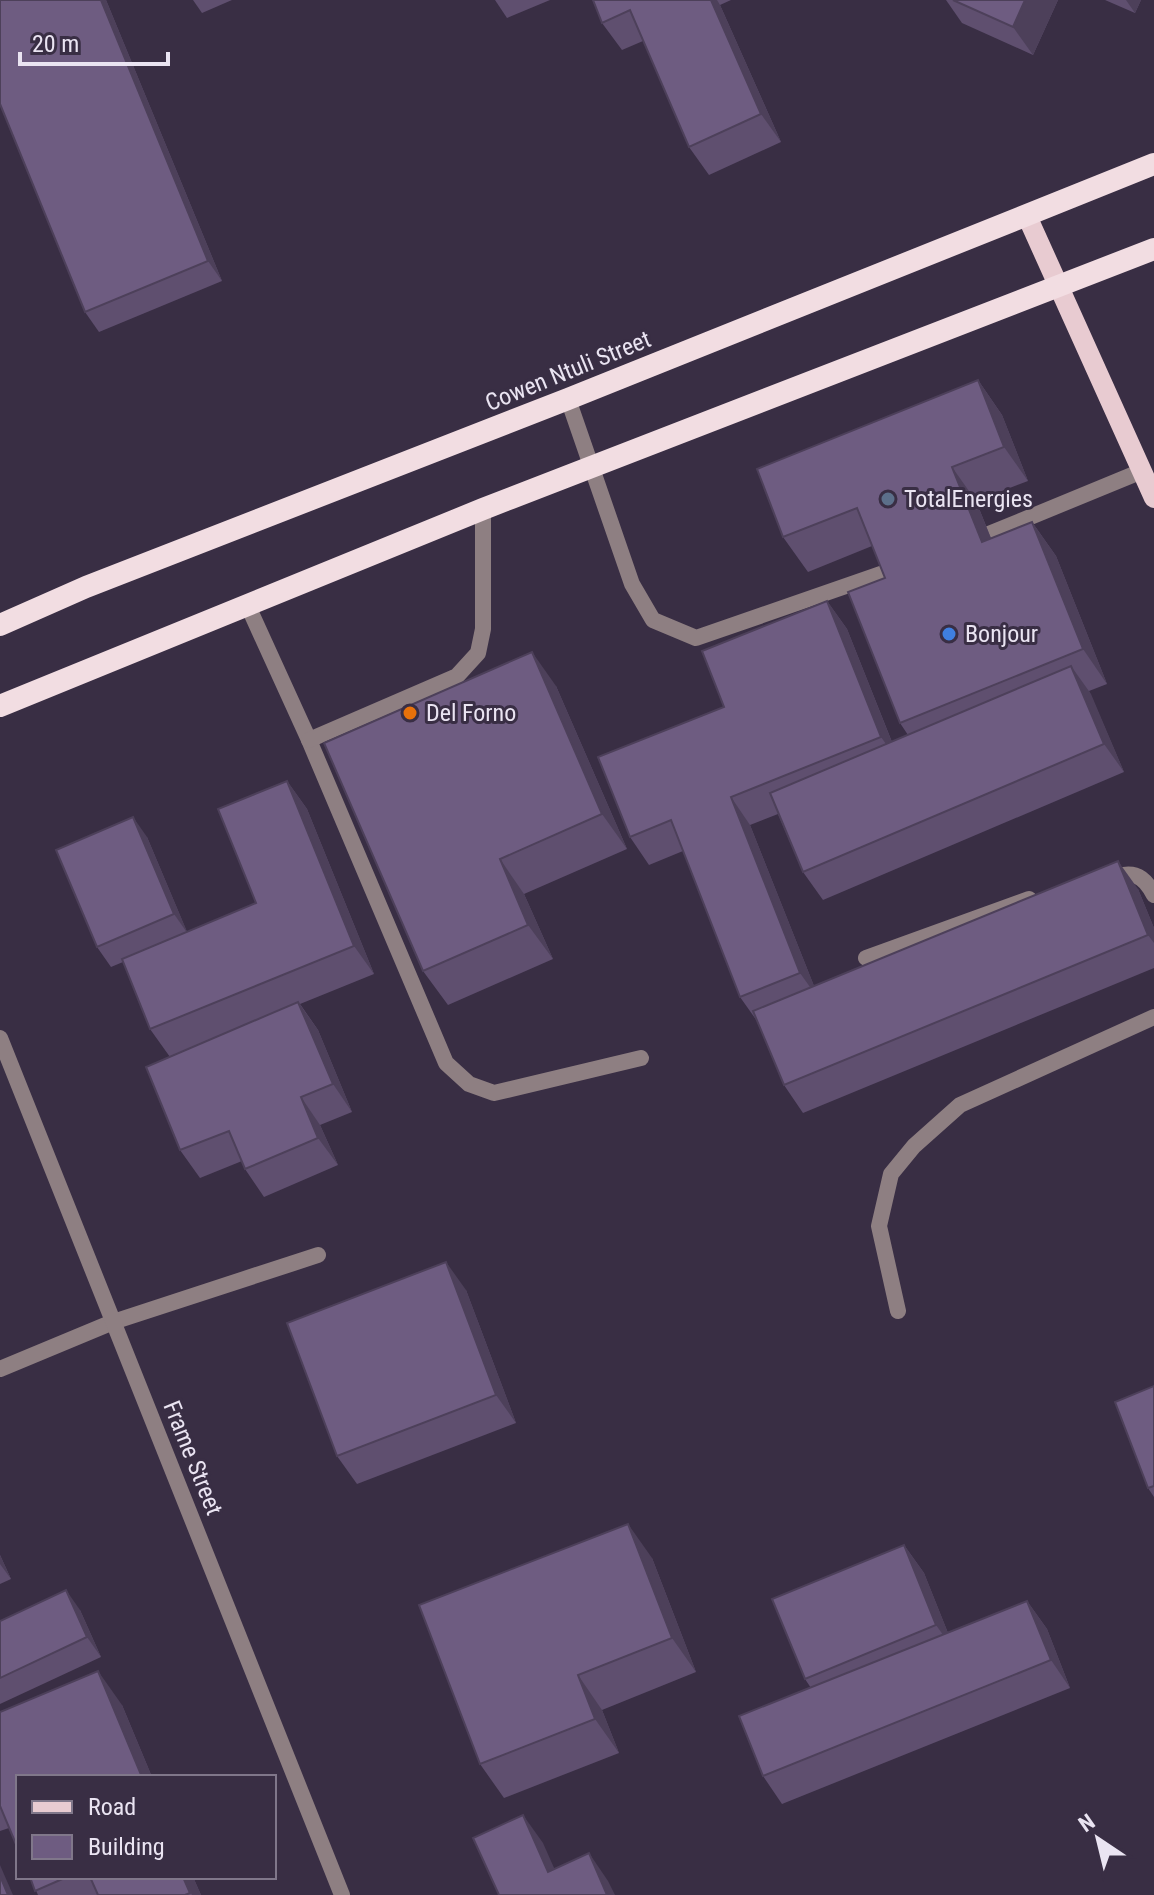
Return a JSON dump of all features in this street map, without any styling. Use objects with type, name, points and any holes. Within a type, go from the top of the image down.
[{"type":"highway","name":"Cowen Ntuli Street","points":[[0,625],[86,587],[568,399],[1154,164]]},
{"type":"highway","points":[[0,706],[483,509],[1154,249]]},
{"type":"main road","points":[[1027,216],[1154,498]]},
{"type":"street","points":[[568,399],[632,584],[653,620],[696,638],[892,570]]},
{"type":"street","points":[[989,534],[1142,471]]},
{"type":"street","points":[[309,740],[457,676],[478,653],[483,629],[483,509]]},
{"type":"street","points":[[248,606],[309,740],[446,1063],[469,1084],[494,1093],[641,1058]]},
{"type":"street","points":[[1089,881],[1132,874],[1144,879],[1154,895]]},
{"type":"street","points":[[866,958],[1049,891]]},
{"type":"street","points":[[898,1311],[879,1226],[891,1174],[914,1146],[960,1105],[1154,1017]]},
{"type":"street","name":"Frame Street","points":[[0,1038],[342,1895]]},
{"type":"street","points":[[0,1369],[113,1322],[318,1255]]},
{"type":"building","points":[[0,0],[101,0],[208,261],[85,312],[0,104]]},
{"type":"building","points":[[593,0],[711,0],[761,114],[689,147],[630,10],[602,23]]},
{"type":"building","points":[[953,0],[1025,0],[1013,27]]},
{"type":"building","points":[[978,380],[1004,447],[952,467],[982,542],[1032,522],[1083,649],[900,723],[848,592],[885,578],[857,508],[783,537],[757,469]]},
{"type":"building","points":[[827,601],[881,737],[731,797],[800,973],[740,997],[671,820],[630,837],[598,757],[724,707],[702,651]]},
{"type":"building","points":[[532,652],[602,814],[500,859],[528,925],[423,971],[324,743]]},
{"type":"building","points":[[1071,666],[1104,744],[803,872],[770,793]]},
{"type":"building","points":[[287,781],[354,946],[150,1029],[122,959],[256,903],[218,809]]},
{"type":"building","points":[[133,817],[174,914],[97,947],[56,850]]},
{"type":"building","points":[[1118,861],[1148,935],[784,1085],[753,1011]]},
{"type":"building","points":[[298,1002],[333,1084],[301,1097],[318,1138],[245,1169],[229,1131],[180,1150],[146,1067]]},
{"type":"building","points":[[446,1262],[496,1395],[337,1456],[287,1323]]},
{"type":"building","points":[[1154,1386],[1154,1486],[1148,1488],[1115,1402]]},
{"type":"building","points":[[628,1524],[672,1638],[578,1675],[595,1719],[480,1764],[419,1605]]},
{"type":"building","points":[[904,1545],[936,1625],[805,1679],[772,1599]]},
{"type":"building","points":[[66,1590],[87,1637],[0,1678],[0,1621]]},
{"type":"building","points":[[1027,1601],[1051,1660],[763,1776],[739,1716]]},
{"type":"building","points":[[98,1671],[141,1775],[16,1775],[16,1844],[0,1806],[0,1712]]},
{"type":"building","points":[[523,1815],[548,1872],[589,1853],[607,1895],[499,1895],[473,1838]]},
{"type":"building","points":[[0,1876],[8,1895],[0,1895]]},
{"type":"building","points":[[31,1879],[62,1879],[35,1891]]},
{"type":"building","points":[[91,1879],[184,1879],[190,1893],[185,1895],[98,1895]]},
{"type":"place","name":"TotalEnergies","points":[[888,499]]},
{"type":"place","name":"Bonjour","points":[[949,634]]},
{"type":"place","name":"Del Forno","points":[[410,713]]}]
